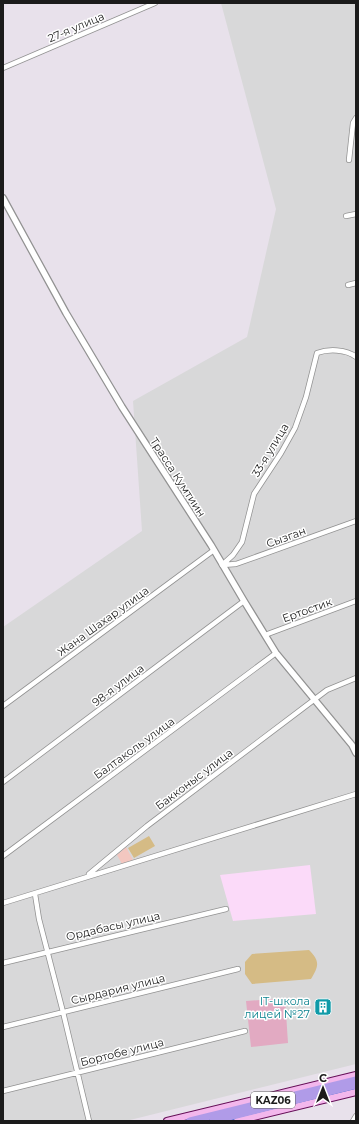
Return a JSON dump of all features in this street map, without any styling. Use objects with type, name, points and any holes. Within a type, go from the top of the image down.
[{"type":"highway","name":"KАZ06","points":[[190,1121],[356,1080]]},
{"type":"highway","name":"KАZ06","points":[[213,1121],[356,1086]]},
{"type":"main road","points":[[167,1121],[356,1075]]},
{"type":"main road","points":[[237,1121],[356,1092]]},
{"type":"street","name":"27-я улица","points":[[3,68],[155,3]]},
{"type":"street","points":[[349,160],[353,123],[356,118]]},
{"type":"street","name":"Трасса Кумтиин","points":[[3,198],[66,313],[122,407],[214,550],[276,653],[352,745],[356,753]]},
{"type":"street","points":[[346,216],[356,214]]},
{"type":"street","points":[[348,285],[356,283]]},
{"type":"street","name":"33-я улица","points":[[222,565],[234,555],[242,542],[254,494],[281,453],[294,428],[306,397],[317,353],[325,350],[351,353],[356,356]]},
{"type":"street","name":"Сызган","points":[[222,565],[236,564],[250,560],[356,521]]},
{"type":"street","name":"Жана Шахар улица","points":[[3,706],[214,550]]},
{"type":"street","name":"98-я улица","points":[[3,782],[244,601]]},
{"type":"street","name":"Ертостик","points":[[265,635],[356,601]]},
{"type":"street","name":"Балтаколь улица","points":[[3,856],[276,653]]},
{"type":"street","name":"Бакконыс улица","points":[[86,876],[147,826],[326,690],[356,678]]},
{"type":"street","points":[[3,903],[35,894],[86,876],[356,794]]},
{"type":"street","points":[[35,894],[39,918],[63,1012],[88,1121]]},
{"type":"street","name":"Ордабасы улица","points":[[3,963],[226,909]]},
{"type":"street","name":"Сырдария улица","points":[[3,1027],[238,969]]},
{"type":"street","name":"Бортобе улица","points":[[3,1091],[245,1031]]},
{"type":"street","points":[[353,1121],[356,1116]]},
{"type":"shaded area","points":[[221,3],[356,3],[356,1064],[126,1121],[3,1121],[3,627],[142,531],[133,401],[247,337],[276,209]]},
{"type":"shaded area","points":[[149,836],[155,846],[134,858],[128,848]]},
{"type":"shaded area","points":[[126,847],[133,860],[122,864],[117,855]]},
{"type":"shaded area","points":[[310,865],[316,914],[233,921],[220,875]]},
{"type":"shaded area","points":[[309,950],[317,961],[316,971],[311,979],[252,984],[245,974],[245,962],[252,954]]},
{"type":"shaded area","points":[[285,998],[288,1043],[251,1047],[246,1001]]},
{"type":"place","name":"IT-школа лицей №27","points":[[323,1007]]}]
